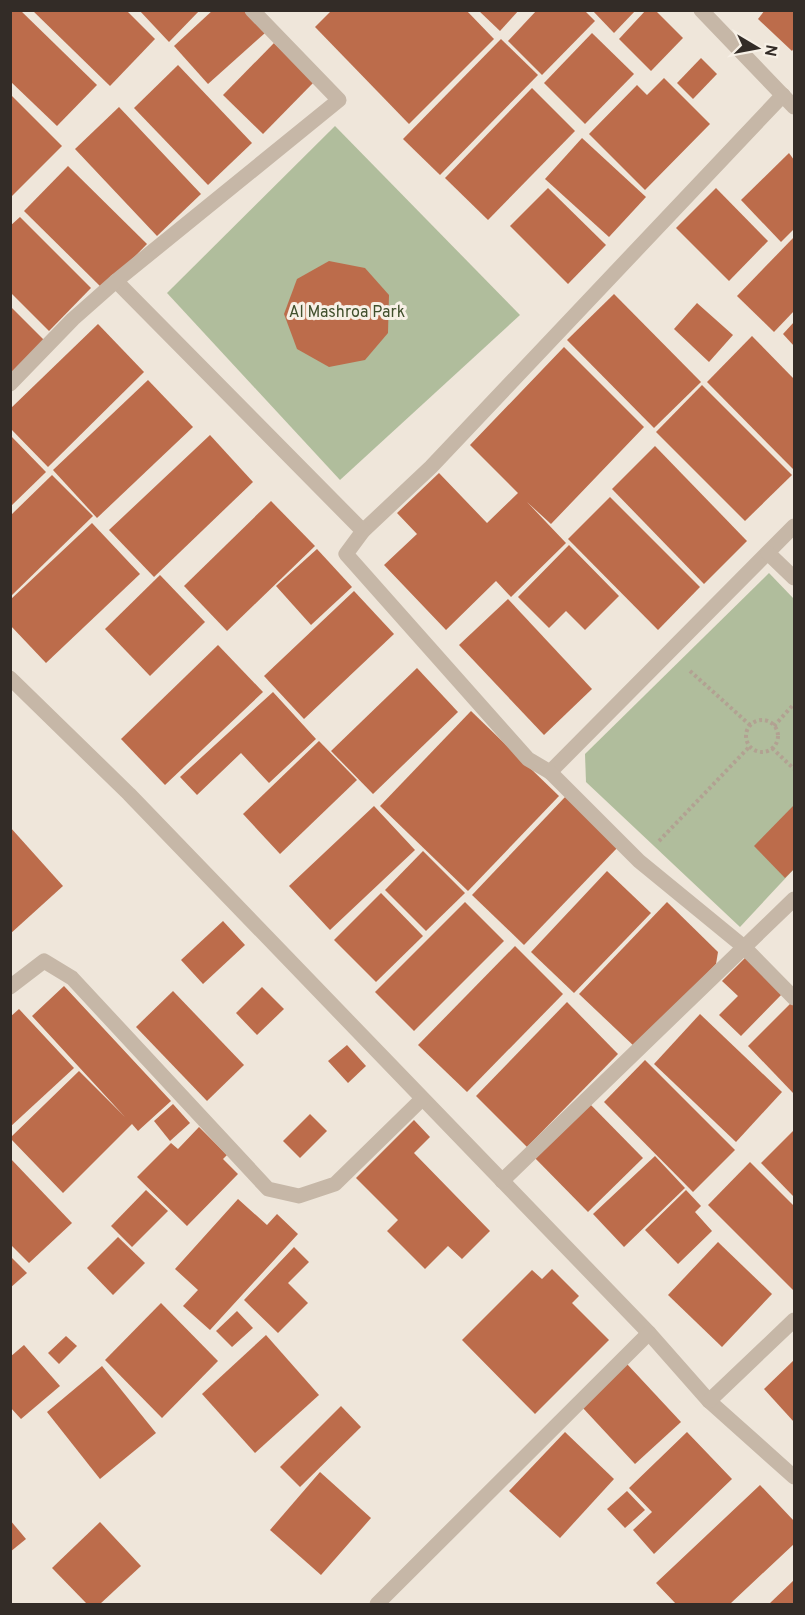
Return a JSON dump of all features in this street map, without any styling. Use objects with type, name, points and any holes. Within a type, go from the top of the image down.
[{"type":"street","points":[[10,384],[73,319],[116,281],[339,100],[252,10]]},
{"type":"street","points":[[701,10],[795,107]]},
{"type":"street","points":[[783,95],[440,459],[363,531],[346,554],[528,759],[550,772],[639,861],[744,947],[795,998]]},
{"type":"street","points":[[116,281],[363,531]]},
{"type":"street","points":[[550,772],[795,526]]},
{"type":"street","points":[[768,553],[795,578]]},
{"type":"street","points":[[10,678],[129,794],[649,1333],[709,1401],[795,1477]]},
{"type":"street","points":[[502,1181],[795,899]]},
{"type":"street","points":[[10,987],[44,960],[72,978],[268,1189],[299,1197],[335,1184],[422,1099]]},
{"type":"street","points":[[709,1401],[795,1320]]},
{"type":"street","points":[[377,1605],[649,1333]]},
{"type":"path","points":[[670,652],[750,725]]},
{"type":"path","points":[[774,726],[795,704]]},
{"type":"path","points":[[763,719],[774,726],[778,737],[772,748],[760,752],[750,746],[746,734],[750,725],[763,719]]},
{"type":"path","points":[[639,861],[750,746]]},
{"type":"path","points":[[772,748],[795,770]]},
{"type":"green space","name":"Al Mashroa Park","points":[[335,126],[520,315],[340,480],[167,293]]},
{"type":"green space","points":[[769,573],[794,599],[794,869],[740,927],[586,782],[585,754]]},
{"type":"building","points":[[10,10],[20,10],[97,85],[57,126],[10,81]]},
{"type":"building","points":[[32,10],[126,10],[155,39],[110,86]]},
{"type":"building","points":[[139,10],[200,10],[169,42]]},
{"type":"building","points":[[213,10],[245,10],[265,33],[208,84],[174,46]]},
{"type":"building","points":[[332,10],[466,10],[494,39],[409,124],[315,27]]},
{"type":"building","points":[[478,10],[519,10],[500,31]]},
{"type":"building","points":[[537,10],[584,10],[595,21],[542,75],[508,41]]},
{"type":"building","points":[[592,10],[636,10],[614,33]]},
{"type":"building","points":[[646,10],[655,10],[683,38],[651,71],[619,39]]},
{"type":"building","points":[[765,10],[794,10],[794,48],[792,51],[758,19]]},
{"type":"building","points":[[592,33],[634,74],[585,124],[544,83]]},
{"type":"building","points":[[501,39],[538,75],[440,175],[403,139]]},
{"type":"building","points":[[274,43],[314,82],[263,134],[223,95]]},
{"type":"building","points":[[701,58],[717,74],[693,99],[677,83]]},
{"type":"building","points":[[178,65],[252,143],[208,185],[134,108]]},
{"type":"building","points":[[664,78],[710,124],[645,190],[589,134],[637,85],[647,95]]},
{"type":"building","points":[[532,88],[575,131],[488,220],[445,178]]},
{"type":"building","points":[[10,94],[62,146],[10,198]]},
{"type":"building","points":[[119,107],[201,194],[157,236],[75,149]]},
{"type":"building","points":[[582,138],[646,197],[609,237],[545,179]]},
{"type":"building","points":[[789,153],[794,160],[794,229],[781,242],[741,200]]},
{"type":"building","points":[[68,166],[147,244],[103,289],[24,211]]},
{"type":"building","points":[[548,188],[606,245],[568,284],[510,226]]},
{"type":"building","points":[[716,188],[768,241],[729,281],[676,228]]},
{"type":"building","points":[[20,217],[91,288],[49,331],[10,292],[10,226]]},
{"type":"building","points":[[794,237],[794,311],[774,332],[737,296]]},
{"type":"building","points":[[329,261],[365,268],[389,295],[388,333],[365,360],[329,367],[297,349],[284,314],[297,279]]},
{"type":"building","points":[[614,294],[701,382],[654,428],[567,340]]},
{"type":"building","points":[[697,303],[733,335],[709,362],[674,329]]},
{"type":"building","points":[[10,306],[46,342],[10,378]]},
{"type":"building","points":[[794,322],[794,346],[783,334]]},
{"type":"building","points":[[98,324],[144,372],[48,467],[10,428],[10,409]]},
{"type":"building","points":[[752,336],[794,379],[794,470],[707,382]]},
{"type":"building","points":[[564,347],[644,427],[551,524],[527,502],[566,543],[511,597],[496,581],[446,630],[384,565],[417,534],[397,513],[439,473],[487,523],[518,493],[470,445]]},
{"type":"building","points":[[148,380],[193,427],[97,518],[53,470]]},
{"type":"building","points":[[702,385],[792,475],[745,521],[656,432]]},
{"type":"building","points":[[10,435],[46,472],[10,507]]},
{"type":"building","points":[[210,435],[253,482],[154,577],[109,530]]},
{"type":"building","points":[[655,446],[747,541],[704,584],[612,489]]},
{"type":"building","points":[[52,475],[93,516],[10,597],[10,516]]},
{"type":"building","points":[[610,497],[700,587],[658,630],[568,539]]},
{"type":"building","points":[[271,501],[315,546],[227,631],[184,586]]},
{"type":"building","points":[[92,523],[140,574],[46,663],[10,625],[10,600]]},
{"type":"building","points":[[569,545],[619,596],[585,630],[566,611],[549,628],[518,597]]},
{"type":"building","points":[[317,549],[352,587],[311,625],[276,586]]},
{"type":"building","points":[[160,575],[205,622],[150,676],[105,629]]},
{"type":"building","points":[[354,591],[394,634],[304,719],[264,676]]},
{"type":"building","points":[[508,599],[592,689],[544,735],[459,645]]},
{"type":"building","points":[[218,645],[263,692],[165,785],[121,739]]},
{"type":"building","points":[[417,668],[458,712],[373,794],[331,751]]},
{"type":"building","points":[[273,692],[316,739],[269,783],[241,753],[197,795],[180,777]]},
{"type":"building","points":[[471,711],[559,796],[468,891],[380,806]]},
{"type":"building","points":[[319,741],[357,780],[280,854],[243,814]]},
{"type":"building","points":[[566,796],[619,846],[524,945],[472,895]]},
{"type":"building","points":[[794,805],[794,869],[785,878],[754,846]]},
{"type":"building","points":[[374,806],[415,850],[330,930],[289,886]]},
{"type":"building","points":[[10,827],[63,886],[10,934]]},
{"type":"building","points":[[423,851],[465,893],[426,931],[385,890]]},
{"type":"building","points":[[607,871],[651,913],[574,993],[531,952]]},
{"type":"building","points":[[381,893],[423,936],[376,982],[334,940]]},
{"type":"building","points":[[465,902],[504,941],[414,1031],[375,992]]},
{"type":"building","points":[[667,902],[718,952],[716,964],[636,1048],[579,994]]},
{"type":"building","points":[[223,921],[245,945],[203,984],[181,960]]},
{"type":"building","points":[[515,946],[563,994],[467,1092],[418,1045]]},
{"type":"building","points":[[746,957],[783,993],[741,1036],[719,1015],[738,996],[722,981]]},
{"type":"building","points":[[64,986],[171,1101],[138,1131],[132,1124],[63,1193],[10,1138],[79,1071],[125,1117],[32,1016]]},
{"type":"building","points":[[262,987],[284,1009],[257,1035],[236,1013]]},
{"type":"building","points":[[173,991],[244,1065],[207,1101],[136,1027]]},
{"type":"building","points":[[567,1002],[618,1054],[527,1147],[476,1096]]},
{"type":"building","points":[[792,1002],[794,1005],[794,1094],[748,1046]]},
{"type":"building","points":[[19,1009],[74,1068],[10,1127],[10,1017]]},
{"type":"building","points":[[700,1014],[782,1092],[736,1142],[654,1064]]},
{"type":"building","points":[[347,1045],[366,1066],[348,1083],[328,1061]]},
{"type":"building","points":[[645,1060],[735,1150],[693,1192],[604,1102]]},
{"type":"building","points":[[586,1100],[643,1158],[588,1212],[531,1154]]},
{"type":"building","points":[[173,1104],[190,1123],[170,1141],[154,1121]]},
{"type":"building","points":[[310,1114],[327,1131],[300,1158],[283,1141]]},
{"type":"building","points":[[414,1120],[430,1137],[414,1153],[490,1231],[462,1259],[448,1246],[425,1269],[387,1231],[398,1220],[356,1178]]},
{"type":"building","points":[[199,1127],[227,1155],[223,1159],[238,1174],[187,1226],[137,1177],[171,1143],[178,1149]]},
{"type":"building","points":[[794,1130],[794,1197],[761,1163]]},
{"type":"building","points":[[655,1156],[685,1188],[624,1247],[593,1214]]},
{"type":"building","points":[[10,1158],[72,1223],[29,1263],[10,1244]]},
{"type":"building","points":[[750,1162],[794,1206],[794,1291],[708,1205]]},
{"type":"building","points":[[146,1190],[168,1211],[132,1247],[111,1226]]},
{"type":"building","points":[[686,1190],[701,1206],[695,1212],[712,1231],[678,1264],[645,1230]]},
{"type":"building","points":[[238,1199],[267,1225],[277,1214],[298,1234],[210,1330],[183,1306],[198,1290],[175,1269]]},
{"type":"building","points":[[118,1237],[145,1263],[113,1295],[87,1268]]},
{"type":"building","points":[[718,1242],[772,1294],[722,1347],[668,1295]]},
{"type":"building","points":[[294,1247],[309,1262],[288,1283],[308,1303],[278,1333],[244,1300]]},
{"type":"building","points":[[10,1256],[27,1273],[10,1288]]},
{"type":"building","points":[[552,1269],[579,1296],[572,1303],[609,1340],[535,1414],[462,1340],[532,1270],[542,1279]]},
{"type":"building","points":[[161,1303],[218,1361],[162,1418],[105,1360]]},
{"type":"building","points":[[237,1311],[253,1328],[232,1347],[216,1331]]},
{"type":"building","points":[[266,1335],[319,1395],[255,1453],[202,1394]]},
{"type":"building","points":[[66,1336],[77,1346],[59,1364],[48,1353]]},
{"type":"building","points":[[24,1345],[60,1386],[21,1419],[10,1407],[10,1357]]},
{"type":"building","points":[[794,1360],[794,1422],[764,1389]]},
{"type":"building","points":[[627,1364],[681,1422],[635,1464],[582,1407]]},
{"type":"building","points":[[102,1366],[156,1433],[100,1479],[47,1412]]},
{"type":"building","points":[[341,1406],[361,1427],[300,1487],[280,1467]]},
{"type":"building","points":[[565,1432],[614,1479],[560,1538],[509,1491]]},
{"type":"building","points":[[687,1432],[732,1479],[654,1554],[633,1530],[652,1512],[629,1488]]},
{"type":"building","points":[[320,1472],[371,1518],[321,1575],[270,1530]]},
{"type":"building","points":[[760,1485],[794,1521],[794,1544],[732,1604],[676,1604],[656,1583]]},
{"type":"building","points":[[627,1491],[645,1510],[625,1528],[607,1509]]},
{"type":"building","points":[[10,1520],[26,1539],[10,1552]]},
{"type":"building","points":[[100,1522],[141,1566],[100,1604],[87,1604],[52,1568]]},
{"type":"building","points":[[794,1580],[794,1604],[769,1604]]}]
